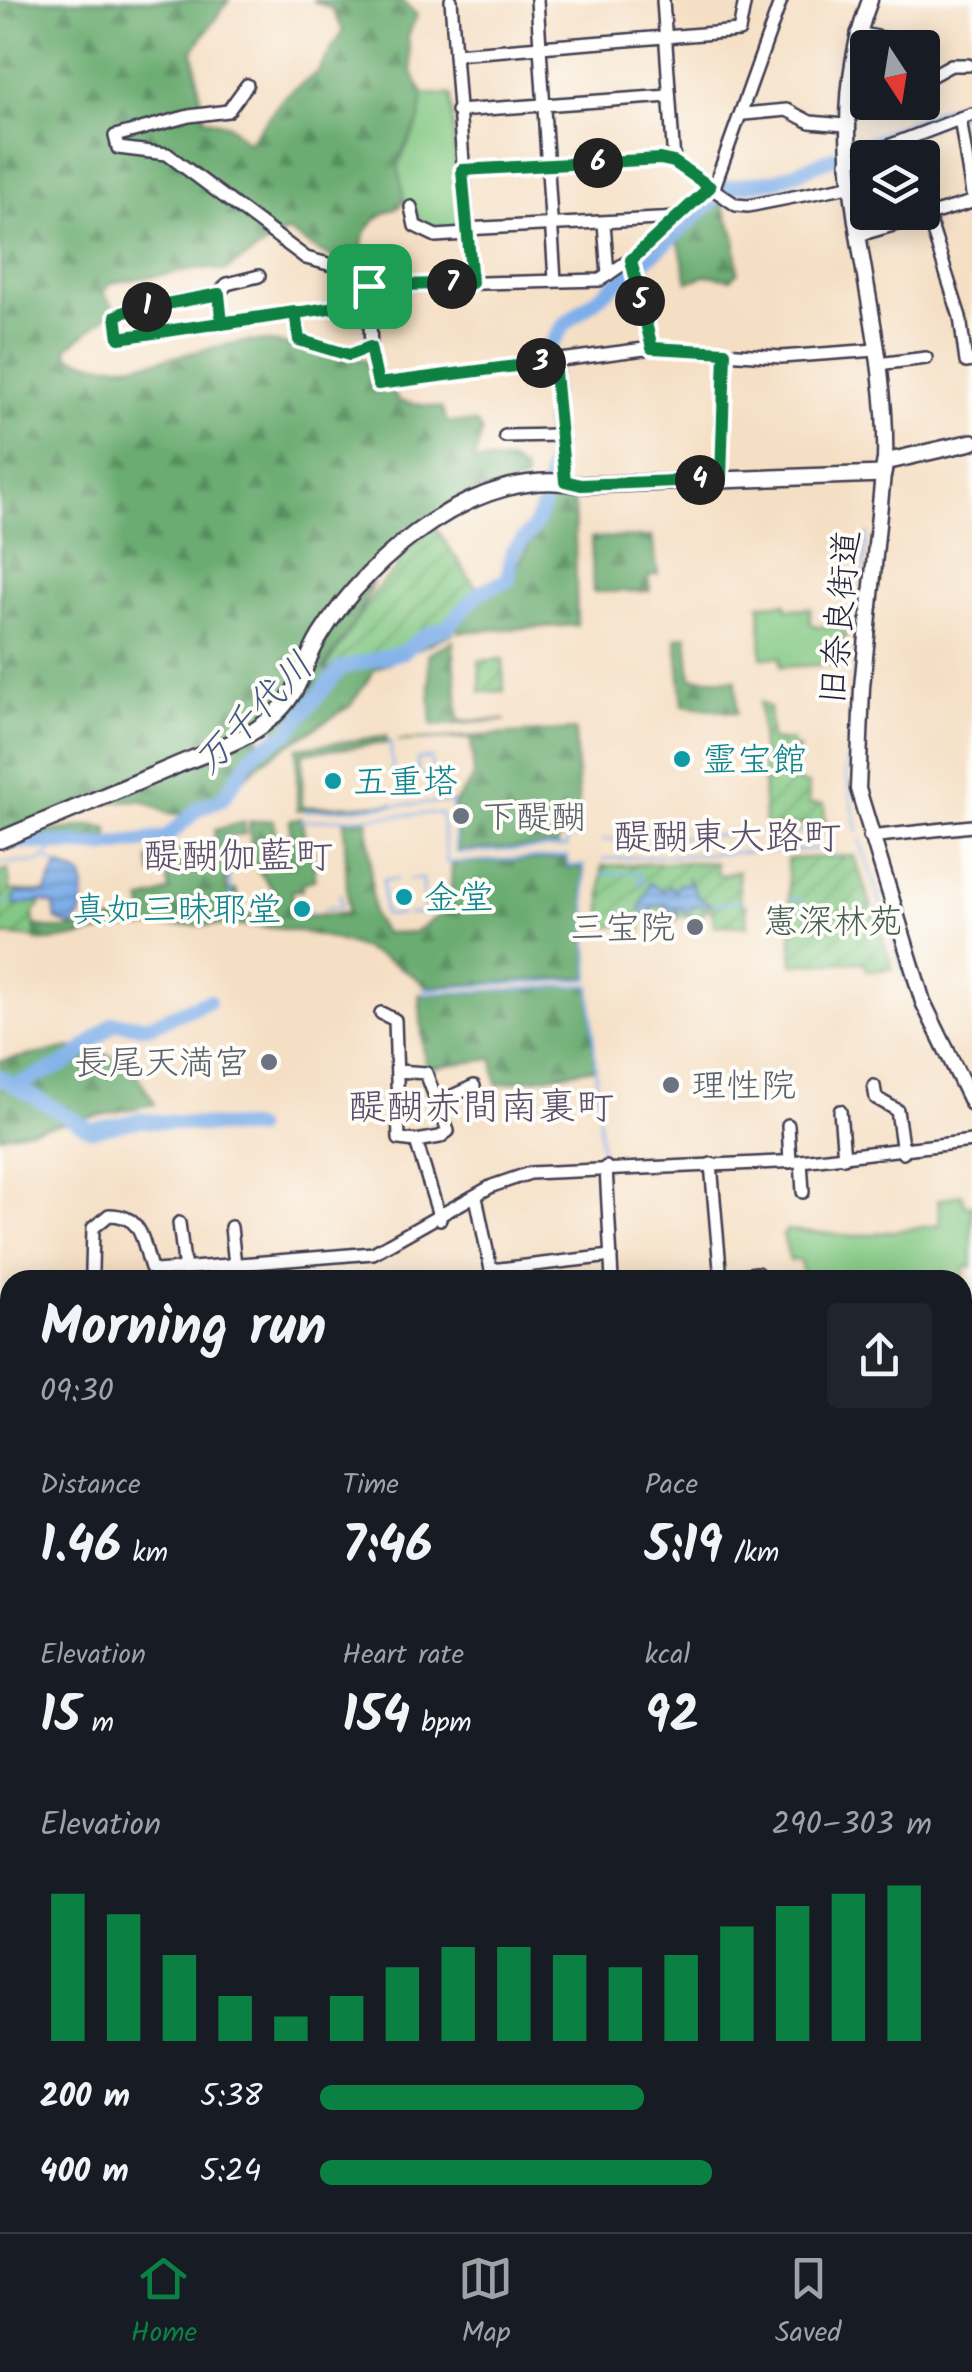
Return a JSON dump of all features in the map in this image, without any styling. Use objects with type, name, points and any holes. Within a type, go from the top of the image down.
[{"type":"main road","points":[[0,840],[220,747],[269,721],[298,688],[318,639],[349,596],[433,518],[505,486],[721,479],[884,468],[972,442]]},
{"type":"street","points":[[451,0],[472,283]]},
{"type":"street","points":[[537,0],[547,106],[554,280]]},
{"type":"street","points":[[663,0],[674,162]]},
{"type":"street","points":[[455,54],[739,31],[745,0]]},
{"type":"street","points":[[369,286],[600,280],[632,265],[678,218],[715,191],[781,0]]},
{"type":"street","name":"旧奈良街道","points":[[858,30],[869,0]]},
{"type":"street","points":[[940,71],[951,65],[968,65]]},
{"type":"street","name":"旧奈良街道","points":[[850,72],[845,125],[849,186],[885,414],[884,468],[856,770],[869,837],[923,1002],[972,1104]]},
{"type":"street","points":[[246,85],[228,111],[131,129],[115,136],[114,142],[118,148],[168,154],[306,258],[352,269],[369,286],[370,347],[378,384],[652,348],[926,358]]},
{"type":"street","points":[[457,111],[670,96]]},
{"type":"street","points":[[744,114],[787,110],[810,122],[845,125]]},
{"type":"street","points":[[847,156],[966,116],[972,222]]},
{"type":"street","points":[[462,170],[674,162],[736,205],[748,206],[849,186]]},
{"type":"street","points":[[940,212],[971,200]]},
{"type":"street","points":[[411,206],[415,226],[436,236],[678,218]]},
{"type":"street","points":[[604,223],[608,274]]},
{"type":"street","points":[[858,235],[876,230]]},
{"type":"street","points":[[933,230],[966,316],[966,362],[972,361]]},
{"type":"street","points":[[632,265],[652,348]]},
{"type":"street","points":[[259,276],[227,284],[219,294],[116,316],[119,338],[369,302]]},
{"type":"street","points":[[219,294],[222,324]]},
{"type":"street","points":[[295,312],[299,340],[349,355],[370,347]]},
{"type":"street","points":[[721,479],[725,352]]},
{"type":"street","points":[[551,362],[554,482]]},
{"type":"street","points":[[505,436],[554,435]]},
{"type":"street","points":[[869,837],[972,826]]},
{"type":"street","points":[[380,1013],[395,1020],[399,1138],[416,1141],[440,1137],[448,1131],[426,1073],[397,1071]]},
{"type":"street","points":[[436,1103],[474,1086]]},
{"type":"street","points":[[874,1086],[876,1098],[897,1110],[903,1153]]},
{"type":"street","points":[[840,1111],[844,1158]]},
{"type":"street","points":[[788,1125],[803,1192]]},
{"type":"street","points":[[416,1141],[440,1220]]},
{"type":"street","points":[[92,1270],[93,1228],[109,1215],[127,1216],[137,1223],[151,1268],[185,1270],[372,1253],[530,1173],[796,1162],[903,1153],[972,1142]]},
{"type":"street","points":[[711,1164],[720,1270]]},
{"type":"street","points":[[606,1167],[612,1270]]},
{"type":"street","points":[[476,1197],[491,1270],[611,1256]]},
{"type":"street","points":[[180,1223],[185,1270]]},
{"type":"street","points":[[231,1226],[234,1265]]},
{"type":"green space","points":[[0,0],[229,0],[193,50],[204,118],[229,125],[248,143],[285,96],[318,72],[343,30],[332,9],[312,0],[401,0],[417,15],[408,36],[412,72],[423,94],[420,120],[400,156],[404,195],[399,207],[369,227],[362,242],[363,262],[333,258],[288,231],[225,271],[207,268],[110,283],[103,293],[116,309],[67,348],[69,356],[90,363],[133,364],[258,341],[365,359],[376,386],[390,388],[399,401],[441,408],[447,422],[476,423],[482,432],[474,461],[509,461],[524,471],[525,481],[469,495],[346,593],[303,673],[266,719],[0,839]]},
{"type":"green space","points":[[423,94],[451,95],[461,231],[435,233],[418,223],[413,203],[405,205],[398,165],[420,120]]},
{"type":"green space","points":[[715,203],[722,204],[735,235],[738,272],[731,279],[707,275],[688,282],[678,239]]},
{"type":"green space","points":[[553,490],[573,490],[574,495],[577,625],[458,632],[457,621],[477,600],[511,583]]},
{"type":"green space","points":[[435,527],[478,590],[444,626],[425,632],[403,649],[369,655],[336,672],[326,668],[374,592],[399,566],[395,561]]},
{"type":"green space","points":[[652,537],[658,574],[648,576],[650,591],[593,592],[591,538]]},
{"type":"green space","points":[[375,576],[357,619],[323,669],[333,674],[314,702],[279,734],[273,724],[310,680],[323,640]]},
{"type":"green space","points":[[786,603],[787,609],[810,608],[810,622],[816,627],[839,627],[846,633],[842,664],[781,667],[780,657],[762,657],[760,604]]},
{"type":"green space","points":[[452,624],[453,633],[375,669],[350,706],[261,762],[228,794],[257,754],[289,734],[343,670],[370,659],[404,654]]},
{"type":"green space","points":[[687,636],[691,678],[736,680],[737,713],[683,705],[676,638]]},
{"type":"green space","points":[[453,641],[459,721],[506,720],[432,726],[428,653]]},
{"type":"green space","points":[[503,659],[504,691],[481,692],[479,661]]},
{"type":"green space","points":[[760,702],[769,707],[771,741],[792,740],[792,748],[799,748],[796,774],[801,784],[808,784],[809,804],[824,804],[825,824],[765,826]]},
{"type":"green space","points":[[575,730],[580,836],[558,837],[558,846],[458,851],[454,804],[474,777],[471,738],[398,741]]},
{"type":"green space","points":[[256,733],[261,741],[227,788],[189,815],[167,813],[142,800],[106,802]]},
{"type":"green space","points":[[386,736],[387,743],[303,753],[302,807],[394,804],[297,810],[297,748]]},
{"type":"green space","points":[[301,818],[307,849],[313,850],[315,879],[302,884],[302,890],[292,891],[294,916],[348,913],[344,821],[368,820],[373,915],[384,933],[414,932],[450,908],[452,863],[566,858],[566,867],[581,867],[584,874],[589,977],[428,987],[394,964],[358,947],[282,929],[241,926],[120,929],[37,941],[35,925],[68,929],[122,920],[123,926],[143,914],[142,901],[170,891],[166,872],[152,875],[149,859],[214,845],[215,830],[244,822],[245,834],[223,836],[227,891],[236,890],[242,916],[266,914],[273,907],[272,888],[252,863],[249,822],[274,820],[276,850],[291,850],[290,820]]},
{"type":"green space","points":[[91,825],[109,829],[108,839],[19,836]]},
{"type":"green space","name":"憲深林苑","points":[[854,856],[893,969],[868,971],[863,962],[793,964],[787,859]]},
{"type":"green space","points":[[716,863],[716,872],[722,875],[738,871],[740,904],[746,905],[747,926],[714,925],[712,910],[703,910],[703,916],[677,917],[676,921],[672,921],[671,915],[641,917],[641,931],[633,931],[632,925],[602,927],[602,866]]},
{"type":"green space","points":[[8,869],[10,890],[40,893],[40,906],[33,913],[36,938],[0,935],[0,872]]},
{"type":"green space","points":[[590,985],[595,1068],[497,1085],[493,1059],[425,1068],[419,995]]},
{"type":"green space","points":[[81,1046],[130,1063],[155,1104],[0,1136],[0,1061]]},
{"type":"green space","points":[[962,1194],[965,1206],[972,1205],[972,1267],[802,1270],[800,1260],[790,1261],[783,1235],[787,1230],[856,1236],[940,1225],[938,1200]]},
{"type":"water","points":[[58,865],[82,876],[82,911],[72,926],[56,920],[54,905],[41,901],[15,906],[14,897],[19,893],[46,892]]},
{"type":"water","points":[[688,877],[697,896],[712,905],[695,905],[689,912],[674,907],[678,913],[673,916],[666,904],[652,907],[651,916],[640,910],[650,883],[663,891],[670,886],[675,891],[679,884],[688,884]]},
{"type":"waterway","name":"万千代川","points":[[7,841],[105,846],[166,838],[199,808],[223,798],[255,751],[287,733],[341,668],[403,652],[425,635],[446,628],[481,591],[508,580],[512,552],[533,529],[543,507],[553,459],[550,346],[565,324],[658,250],[728,187],[777,180],[972,103]]},
{"type":"waterway","points":[[858,831],[846,774],[867,534]]},
{"type":"waterway","points":[[390,741],[390,772]]},
{"type":"waterway","points":[[431,758],[432,775],[418,776],[417,759],[431,758]]},
{"type":"waterway","points":[[304,811],[452,802],[456,853],[567,847],[566,838],[581,837]]},
{"type":"waterway","points":[[301,821],[441,813],[447,863],[567,856],[568,866],[584,865],[590,979],[422,989]]},
{"type":"waterway","points":[[761,833],[830,830],[830,825]]},
{"type":"waterway","points":[[283,834],[291,842],[283,850],[275,842],[283,834]]},
{"type":"waterway","points":[[602,840],[752,834]]},
{"type":"waterway","points":[[224,838],[232,898]]},
{"type":"waterway","points":[[860,840],[910,992]]},
{"type":"waterway","points":[[0,863],[40,862],[57,846]]},
{"type":"waterway","points":[[765,852],[831,848],[831,856]]},
{"type":"waterway","points":[[603,859],[751,852]]},
{"type":"waterway","points":[[47,859],[57,866]]},
{"type":"waterway","points":[[603,874],[640,872]]},
{"type":"waterway","points":[[641,875],[638,883],[644,880]]},
{"type":"waterway","points":[[407,914],[424,914],[423,879],[409,880]]},
{"type":"waterway","points":[[396,880],[383,880],[384,915],[401,915]]},
{"type":"waterway","points":[[324,908],[341,907],[340,894]]},
{"type":"waterway","points":[[791,898],[801,899]]},
{"type":"waterway","points":[[295,916],[298,900],[308,902],[309,915]]},
{"type":"waterway","points":[[713,904],[743,901]]},
{"type":"waterway","points":[[0,905],[10,902]]},
{"type":"waterway","points":[[423,994],[590,985],[597,1089]]},
{"type":"waterway","points":[[15,1085],[69,1062],[114,1023],[148,1026],[208,1001]]},
{"type":"waterway","points":[[0,1077],[91,1130],[140,1120],[254,1129]]},
{"type":"waterway","points":[[597,1091],[602,1162]]},
{"type":"place","name":"霊宝館","points":[[682,759]]},
{"type":"place","name":"五重塔","points":[[333,781]]},
{"type":"place","name":"下醍醐","points":[[461,816]]},
{"type":"place","name":"金堂","points":[[404,897]]},
{"type":"place","name":"真如三昧耶堂","points":[[302,909]]},
{"type":"place","name":"三宝院","points":[[695,927]]},
{"type":"place","name":"長尾天満宮","points":[[269,1062]]},
{"type":"place","name":"理性院","points":[[671,1085]]},
{"type":"district","name":"醍醐東大路町","points":[[727,836]]},
{"type":"district","name":"醍醐伽藍町","points":[[238,855]]},
{"type":"district","name":"醍醐赤間南裏町","points":[[481,1106]]},
{"type":"route","points":[[369,286],[369,302],[319,308],[222,324],[219,294],[124,312],[116,316],[119,338],[222,324],[295,312],[299,340],[349,355],[370,347],[378,384],[554,361],[565,481],[581,485],[721,479],[725,352],[652,348],[631,260],[666,232],[710,187],[674,162],[660,159],[462,170],[472,283],[369,286]]}]
